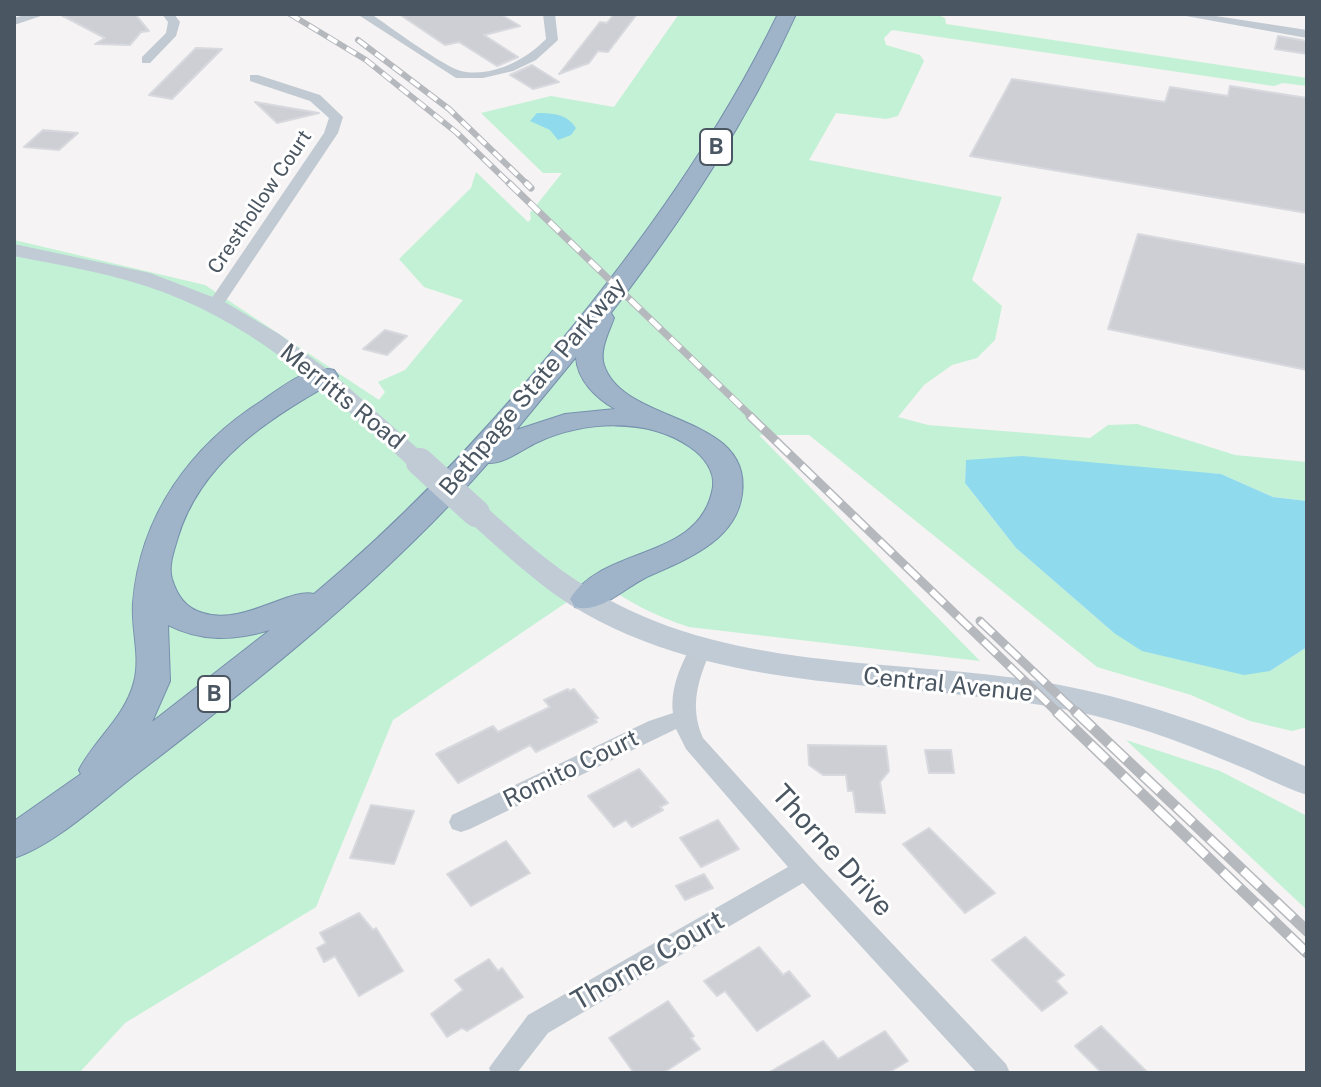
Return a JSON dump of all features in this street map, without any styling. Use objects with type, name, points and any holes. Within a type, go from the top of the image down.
[{"type":"highway","name":"Bethpage State Parkway","points":[[14,842],[75,801],[217,691],[349,581],[421,516],[467,469],[524,404],[661,228],[742,104],[787,14]]},
{"type":"highway","points":[[587,599],[616,577],[695,540],[709,529],[725,505],[728,482],[720,461],[698,439],[618,400],[594,377],[590,368],[591,349],[608,299]]},
{"type":"highway","points":[[75,801],[125,733],[152,681],[154,652],[150,602],[154,573],[162,533],[178,498],[233,433],[262,410],[324,376]]},
{"type":"highway","points":[[467,469],[525,435],[573,420],[609,417],[675,427]]},
{"type":"highway","points":[[154,573],[162,600],[170,608],[194,622],[225,628],[271,620],[349,581]]},
{"type":"main road","name":"Merritts Road","points":[[14,250],[134,276],[215,305],[324,376],[545,574],[587,599]]},
{"type":"main road","name":"Central Avenue","points":[[587,599],[634,623],[701,648],[768,664],[1017,690],[1134,714],[1202,736],[1307,782]]},
{"type":"street","points":[[14,22],[41,14]]},
{"type":"street","points":[[146,60],[172,34],[174,22],[168,14]]},
{"type":"street","points":[[363,14],[456,74],[473,76],[515,66],[541,53],[552,40],[549,14]]},
{"type":"street","points":[[1181,14],[1307,34]]},
{"type":"street","name":"Cresthollow Court","points":[[215,305],[331,133],[336,117],[315,98],[254,78]]},
{"type":"street","points":[[683,718],[686,685],[701,648]]},
{"type":"street","name":"Romito Court","points":[[461,822],[657,727],[683,718]]},
{"type":"street","name":"Thorne Drive","points":[[683,718],[694,743],[707,760],[996,1073]]},
{"type":"street","name":"Thorne Court","points":[[503,1068],[538,1024],[806,869]]},
{"type":"green space","points":[[679,14],[936,14],[945,18],[946,24],[1307,78],[1307,86],[1283,83],[1274,86],[892,30],[884,38],[886,45],[920,55],[924,61],[898,116],[886,119],[836,113],[809,160],[1002,197],[972,280],[1002,306],[995,340],[977,358],[952,365],[924,385],[898,417],[928,425],[1090,438],[1108,425],[1137,424],[1235,455],[1307,462],[1307,501],[1273,497],[1221,474],[966,460],[965,483],[1016,548],[1114,633],[1270,671],[1307,647],[1307,727],[1292,731],[1250,721],[1191,695],[1097,667],[809,435],[759,435],[980,661],[689,627],[642,607],[598,581],[393,720],[316,907],[125,1023],[79,1073],[14,1073],[14,240],[205,285],[379,400],[385,392],[378,382],[405,370],[463,300],[424,287],[399,259],[471,188],[476,172],[528,222],[530,213],[562,173],[543,173],[481,113],[551,96],[614,107]]},
{"type":"green space","points":[[1126,740],[1220,771],[1307,816],[1307,910]]},
{"type":"water","points":[[537,113],[559,115],[576,128],[571,135],[558,140],[550,130],[530,121]]},
{"type":"water","points":[[1022,456],[1221,474],[1273,497],[1307,501],[1307,647],[1270,671],[1244,675],[1142,651],[1114,633],[1016,548],[965,483],[966,460]]},
{"type":"building","points":[[59,14],[135,14],[149,31],[141,32],[130,45],[95,44],[105,38]]},
{"type":"building","points":[[399,14],[500,14],[520,26],[484,35],[518,57],[497,66],[459,42],[445,45]]},
{"type":"building","points":[[614,14],[637,14],[608,52],[598,51],[589,63],[559,74],[600,22],[607,23]]},
{"type":"building","points":[[1278,36],[1307,41],[1307,54],[1275,49]]},
{"type":"building","points":[[196,48],[222,49],[172,99],[149,95]]},
{"type":"building","points":[[532,65],[559,82],[533,89],[510,75]]},
{"type":"building","points":[[1012,79],[1165,102],[1170,87],[1228,96],[1230,86],[1307,98],[1307,213],[970,156]]},
{"type":"building","points":[[255,102],[319,113],[277,123]]},
{"type":"building","points":[[43,130],[78,133],[59,150],[24,147]]},
{"type":"building","points":[[1138,234],[1307,265],[1307,370],[1108,329]]},
{"type":"building","points":[[385,330],[407,336],[387,355],[363,349]]},
{"type":"building","points":[[574,689],[598,718],[594,719],[597,722],[536,752],[530,745],[458,783],[436,754],[493,726],[498,732],[550,707],[544,700]]},
{"type":"building","points":[[808,745],[886,746],[889,771],[880,782],[885,813],[856,812],[853,791],[848,791],[846,775],[823,775],[809,765]]},
{"type":"building","points":[[925,750],[951,750],[954,773],[929,773]]},
{"type":"building","points":[[639,769],[668,803],[660,807],[663,810],[632,827],[626,820],[614,827],[588,796]]},
{"type":"building","points":[[371,805],[414,811],[394,864],[350,858]]},
{"type":"building","points":[[718,820],[739,849],[701,867],[680,838]]},
{"type":"building","points":[[929,828],[995,893],[965,913],[903,844]]},
{"type":"building","points":[[506,841],[530,873],[471,906],[447,874]]},
{"type":"building","points":[[704,874],[713,888],[685,900],[676,886]]},
{"type":"building","points":[[359,913],[373,930],[376,928],[403,971],[359,996],[335,956],[324,962],[317,948],[326,943],[320,933]]},
{"type":"building","points":[[1025,937],[1064,975],[1056,981],[1067,993],[1042,1011],[992,960]]},
{"type":"building","points":[[759,947],[783,975],[789,971],[810,996],[757,1031],[725,991],[717,996],[704,981]]},
{"type":"building","points":[[489,959],[498,971],[502,968],[523,997],[467,1031],[462,1028],[447,1037],[431,1014],[463,990],[455,980]]},
{"type":"building","points":[[668,1001],[700,1049],[663,1073],[634,1073],[609,1038]]},
{"type":"building","points":[[1101,1026],[1148,1073],[1102,1073],[1075,1046]]},
{"type":"building","points":[[885,1031],[908,1061],[888,1073],[768,1073],[823,1041],[838,1059]]},
{"type":"railway","points":[[290,14],[366,60],[457,133],[511,185]]},
{"type":"railway","points":[[358,40],[449,109],[528,185]]},
{"type":"railway","points":[[509,183],[753,418]]},
{"type":"railway","points":[[528,185],[531,188]]},
{"type":"railway","points":[[750,416],[1059,714]]},
{"type":"railway","points":[[980,621],[1078,714]]},
{"type":"railway","points":[[1057,712],[1307,953]]},
{"type":"railway","points":[[1076,712],[1307,931]]}]
